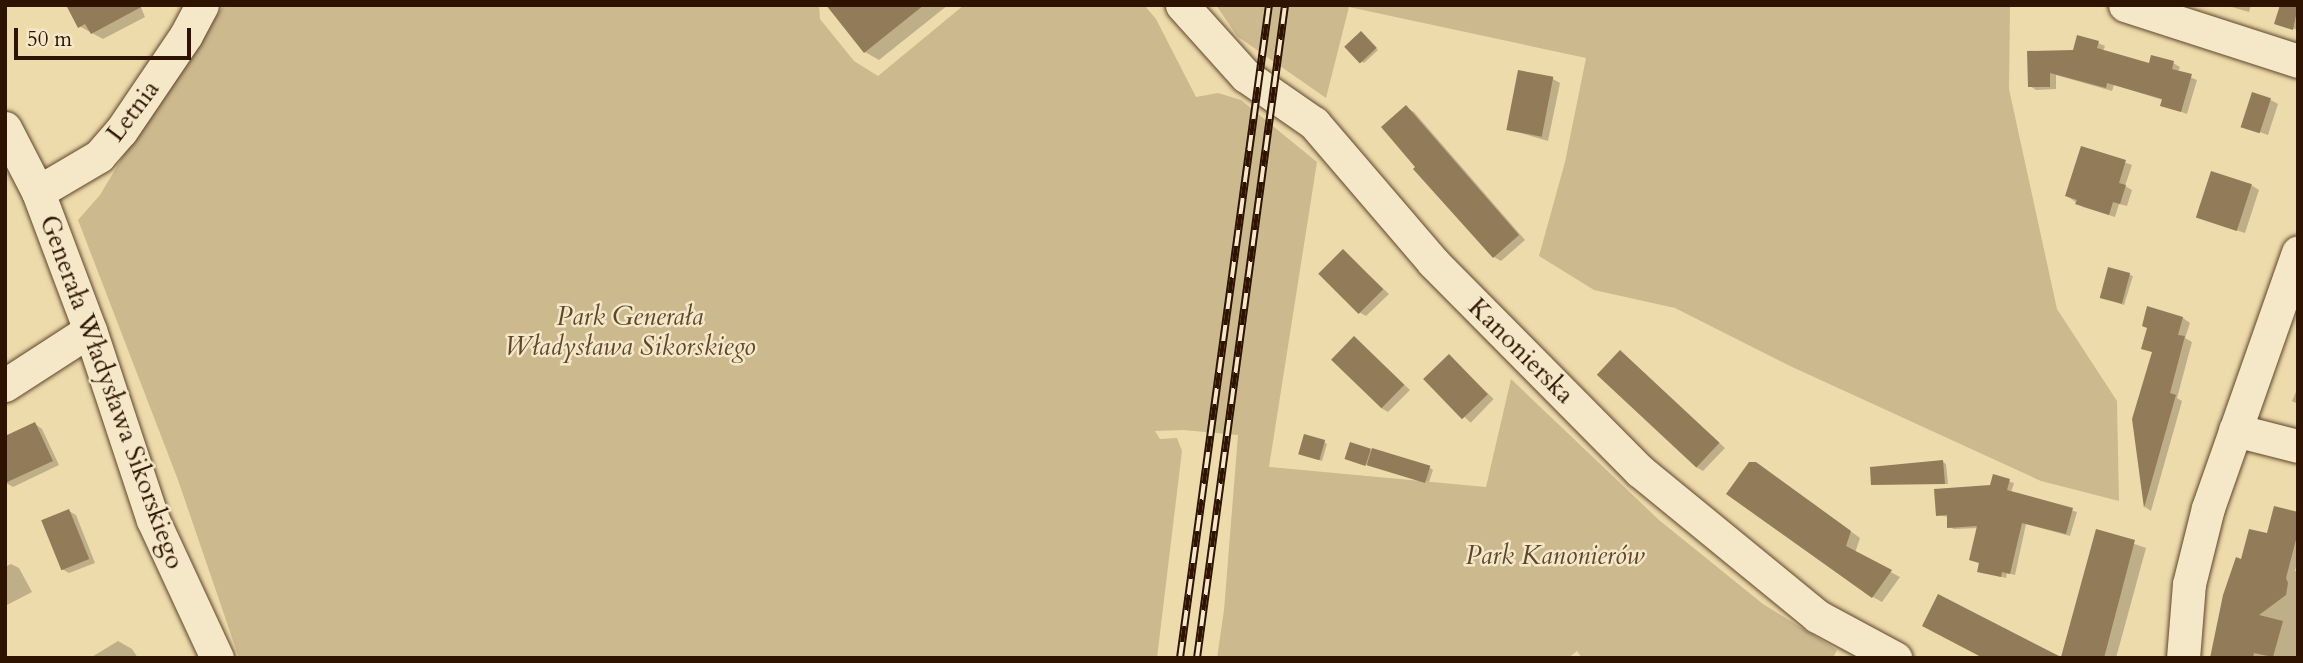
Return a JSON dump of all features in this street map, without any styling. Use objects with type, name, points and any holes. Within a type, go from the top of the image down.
[{"type":"street","name":"Letnia","points":[[38,192],[99,156],[121,131],[186,35],[202,5]]},
{"type":"street","name":"Kanonierska","points":[[1182,5],[1246,76],[1314,123],[1433,262],[1640,471],[1817,616],[1895,658]]},
{"type":"street","points":[[2125,5],[2298,61]]},
{"type":"street","name":"Generała Władysława Sikorskiego","points":[[5,128],[38,192],[90,330],[153,520],[217,658]]},
{"type":"street","points":[[2183,658],[2189,584],[2208,508],[2298,252]]},
{"type":"street","points":[[5,385],[90,330]]},
{"type":"street","points":[[2235,430],[2298,446]]},
{"type":"green space","name":"Park Generała Władysława Sikorskiego","points":[[224,5],[819,5],[820,19],[854,61],[878,76],[964,5],[1144,5],[1156,19],[1196,97],[1218,93],[1241,100],[1317,162],[1269,467],[1486,487],[1511,379],[1659,520],[1763,604],[1837,650],[1833,658],[1582,658],[1577,651],[1568,658],[1217,658],[1224,610],[1238,435],[1183,430],[1155,431],[1160,439],[1177,438],[1182,451],[1157,658],[239,658],[178,480],[78,220],[100,195],[140,128]]},
{"type":"green space","points":[[1216,5],[2010,5],[2009,89],[2057,309],[2117,401],[2119,501],[2041,481],[1790,366],[1675,308],[1594,290],[1539,256],[1565,162],[1586,58],[1349,7],[1326,98],[1237,36]]},
{"type":"building","points":[[66,5],[145,5],[91,34],[85,24],[78,28]]},
{"type":"building","points":[[826,5],[924,5],[864,53]]},
{"type":"building","points":[[2280,5],[2298,5],[2293,30],[2274,24]]},
{"type":"building","points":[[1361,31],[1377,48],[1360,64],[1344,47]]},
{"type":"building","points":[[2077,35],[2099,41],[2097,48],[2149,63],[2151,55],[2174,61],[2172,69],[2192,74],[2181,112],[2160,106],[2162,99],[2107,83],[2106,88],[2050,73],[2050,87],[2028,87],[2027,51],[2073,50]]},
{"type":"building","points":[[1518,70],[1553,77],[1542,137],[1506,130]]},
{"type":"building","points":[[2252,92],[2271,98],[2260,133],[2241,127]]},
{"type":"building","points":[[1406,105],[1519,235],[1493,258],[1413,169],[1415,167],[1381,127]]},
{"type":"building","points":[[2081,146],[2126,160],[2119,183],[2126,185],[2120,204],[2113,202],[2109,215],[2075,204],[2077,200],[2065,196]]},
{"type":"building","points":[[2211,171],[2252,184],[2237,231],[2196,218]]},
{"type":"building","points":[[1343,249],[1383,289],[1359,314],[1318,274]]},
{"type":"building","points":[[2108,267],[2130,273],[2122,304],[2100,298]]},
{"type":"building","points":[[2147,306],[2183,317],[2178,335],[2185,336],[2170,393],[2176,395],[2144,508],[2132,419],[2152,352],[2141,349],[2147,328],[2142,326]]},
{"type":"building","points":[[1354,336],[1404,385],[1381,408],[1331,360]]},
{"type":"building","points":[[1620,350],[1719,443],[1696,468],[1597,375]]},
{"type":"building","points":[[1449,354],[1488,394],[1462,419],[1423,379]]},
{"type":"building","points":[[35,422],[53,461],[5,483],[5,436]]},
{"type":"building","points":[[1304,434],[1325,440],[1319,460],[1298,454]]},
{"type":"building","points":[[1350,442],[1371,449],[1365,466],[1344,459]]},
{"type":"building","points":[[1372,448],[1430,466],[1425,483],[1367,465]]},
{"type":"building","points":[[1943,460],[1945,484],[1871,485],[1870,467]]},
{"type":"building","points":[[1749,462],[1756,462],[1851,531],[1846,546],[1892,570],[1872,598],[1726,494]]},
{"type":"building","points":[[1993,474],[2010,479],[2007,490],[2073,508],[2066,534],[2022,523],[2010,574],[2002,572],[2001,577],[1977,572],[1979,563],[1969,560],[1977,526],[1947,528],[1947,515],[1936,516],[1934,489],[1990,485]]},
{"type":"building","points":[[2274,506],[2298,512],[2298,532],[2286,578],[2286,595],[2259,615],[2283,621],[2273,657],[2254,653],[2253,658],[2210,658],[2223,595],[2236,557],[2241,559],[2249,529],[2267,533]]},
{"type":"building","points":[[69,509],[89,559],[61,570],[41,520]]},
{"type":"building","points":[[2096,529],[2135,540],[2104,658],[1983,658],[1922,626],[1938,594],[2061,657]]},
{"type":"railway","points":[[1180,658],[1269,5]]},
{"type":"railway","points":[[1197,658],[1285,5]]},
{"type":"park label","name":"Park Kanonierów","points":[[1555,556]]}]
